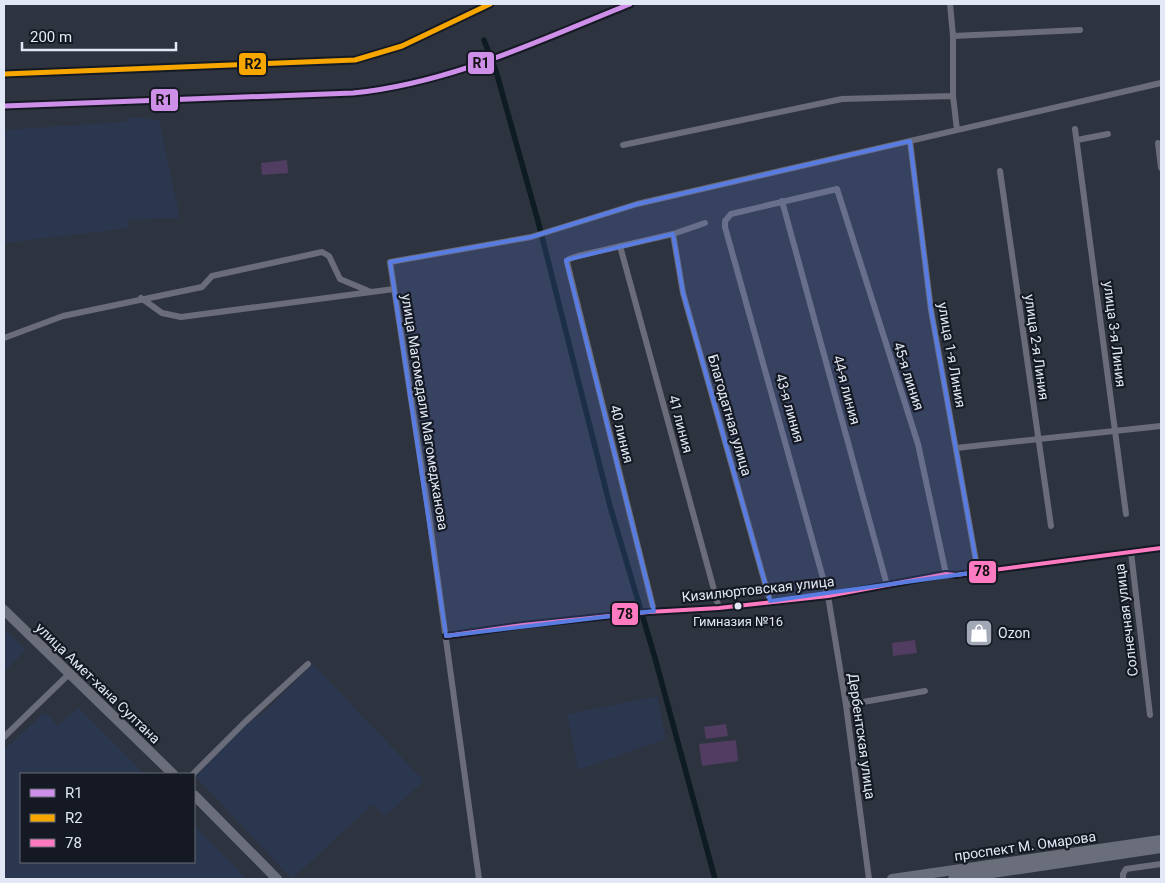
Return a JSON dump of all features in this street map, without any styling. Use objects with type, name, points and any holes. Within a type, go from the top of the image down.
[{"type":"main road","name":"улица Амет-хана Султана","points":[[4,610],[68,675],[172,773]]},
{"type":"main road","points":[[195,796],[275,878]]},
{"type":"main road","name":"проспект М. Омарова","points":[[892,879],[1161,840]]},
{"type":"main road","name":"проспект М. Омарова","points":[[953,879],[1161,848]]},
{"type":"street","points":[[950,4],[956,130]]},
{"type":"street","points":[[953,36],[1080,30]]},
{"type":"street","points":[[394,289],[390,262],[531,237],[637,204],[1161,83]]},
{"type":"street","points":[[624,145],[842,99],[953,96]]},
{"type":"street","name":"улица 3-я Линия","points":[[1075,129],[1126,514]]},
{"type":"street","points":[[1077,140],[1108,134]]},
{"type":"street","name":"улица 1-я Линия","points":[[910,141],[931,310],[978,572]]},
{"type":"street","points":[[1158,143],[1161,168]]},
{"type":"street","name":"улица 2-я Линия","points":[[1000,171],[1050,526]]},
{"type":"street","name":"45-я линия","points":[[782,201],[837,189],[918,444],[946,574]]},
{"type":"street","name":"43-я линия","points":[[782,201],[731,214],[725,221],[828,596]]},
{"type":"street","name":"44-я линия","points":[[782,201],[887,586]]},
{"type":"street","points":[[620,246],[673,234],[705,224]]},
{"type":"street","name":"Благодатная улица","points":[[673,234],[683,293],[770,602]]},
{"type":"street","name":"40 линия","points":[[620,246],[578,256],[569,259],[567,262],[651,612]]},
{"type":"street","name":"41 линия","points":[[620,246],[719,608]]},
{"type":"street","points":[[4,338],[63,316],[141,298],[202,287],[212,276],[322,252],[329,256],[340,278],[371,292]]},
{"type":"street","name":"улица Магомедали Магомеджановa","points":[[141,298],[162,313],[181,317],[394,289],[446,636],[479,879]]},
{"type":"street","points":[[956,448],[1161,426]]},
{"type":"street","name":"Кизилюртовская улица","points":[[446,636],[523,625],[638,613],[719,608],[828,596],[946,574],[956,575],[1161,548]]},
{"type":"street","name":"Солнечная улица","points":[[1131,552],[1150,715]]},
{"type":"street","name":"Дербентская улица","points":[[828,596],[846,705],[868,879]]},
{"type":"street","points":[[194,773],[246,721],[308,664]]},
{"type":"street","points":[[4,736],[68,675]]},
{"type":"street","points":[[846,705],[925,691]]},
{"type":"street","points":[[1123,879],[1122,874],[1126,869],[1161,864]]},
{"type":"highlighted area","points":[[910,141],[931,310],[978,572],[770,601],[683,293],[673,234],[566,260],[654,611],[446,636],[390,262],[531,237],[637,204]]},
{"type":"shaded area","points":[[130,117],[159,120],[180,218],[128,220],[129,228],[4,243],[4,130],[125,122]]},
{"type":"shaded area","points":[[287,160],[288,173],[262,175],[261,163]]},
{"type":"shaded area","points":[[4,628],[26,650],[4,672]]},
{"type":"shaded area","points":[[915,640],[917,653],[893,656],[892,643]]},
{"type":"shaded area","points":[[313,664],[424,781],[385,816],[373,804],[292,879],[195,776],[248,722],[262,714]]},
{"type":"shaded area","points":[[657,696],[666,739],[578,770],[567,714]]},
{"type":"shaded area","points":[[78,707],[143,773],[20,773],[20,863],[195,863],[195,826],[247,879],[4,879],[4,750],[45,712],[58,726]]},
{"type":"shaded area","points":[[726,724],[728,736],[706,739],[704,727]]},
{"type":"shaded area","points":[[736,740],[738,761],[702,766],[699,744]]},
{"type":"waterway","points":[[484,40],[496,71],[538,221],[610,506],[655,658],[715,879]]},
{"type":"transit line","name":"R2","points":[[4,74],[355,60],[402,46],[490,4]]},
{"type":"transit line","name":"R1","points":[[4,106],[353,93],[389,88],[460,70],[529,45],[630,4]]},
{"type":"transit line","name":"78","points":[[446,636],[523,625],[648,612],[719,608],[828,596],[946,574],[956,575],[1161,548]]},
{"type":"place","name":"Гимназия №16","points":[[738,606]]},
{"type":"place","name":"Ozon","points":[[979,633]]}]
